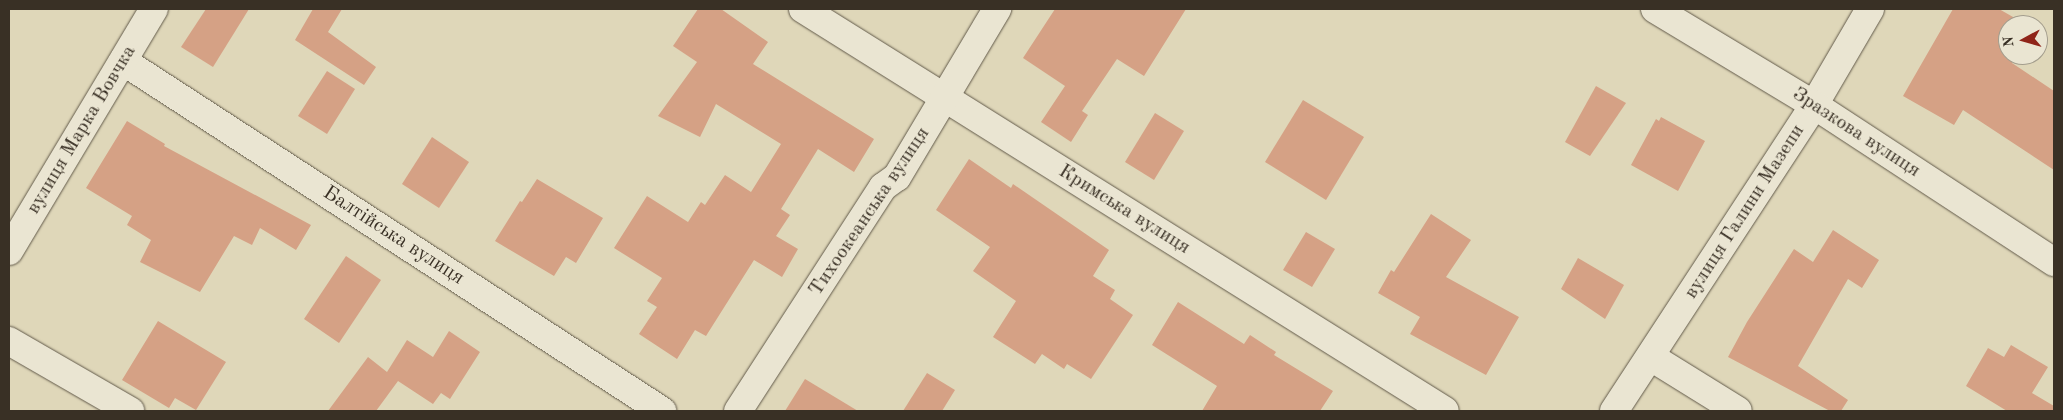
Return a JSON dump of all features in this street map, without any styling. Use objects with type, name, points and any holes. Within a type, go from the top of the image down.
[{"type":"street","name":"вулиця Марка Вовчка","points":[[9,251],[154,9]]},
{"type":"street","name":"Кримська вулиця","points":[[803,9],[1445,411]]},
{"type":"street","name":"Тихоокеанська вулиця","points":[[738,411],[883,187],[897,177],[997,9]]},
{"type":"street","name":"Зразкова вулиця","points":[[1655,9],[1814,105],[2054,262]]},
{"type":"street","name":"вулиця Галини Мазепи","points":[[1614,411],[1814,105],[1870,9]]},
{"type":"street","name":"Балтійська вулиця","points":[[123,61],[662,411]]},
{"type":"street","points":[[9,341],[130,411]]},
{"type":"street","points":[[1651,357],[1738,411]]},
{"type":"building","points":[[206,9],[249,9],[213,67],[181,47]]},
{"type":"building","points":[[313,9],[342,9],[328,32],[376,67],[364,85],[295,40]]},
{"type":"building","points":[[698,9],[721,9],[768,42],[753,64],[874,139],[854,172],[818,149],[781,209],[790,215],[776,236],[798,249],[782,277],[754,260],[706,336],[695,330],[677,359],[639,334],[657,307],[647,301],[662,278],[614,248],[647,196],[688,222],[701,202],[705,205],[725,175],[751,192],[781,144],[716,104],[700,137],[658,116],[697,62],[673,46]]},
{"type":"building","points":[[1055,9],[1186,9],[1144,76],[1117,59],[1082,111],[1088,115],[1071,142],[1041,122],[1065,86],[1023,58]]},
{"type":"building","points":[[1953,9],[1999,9],[2010,15],[1998,15],[1998,65],[2015,65],[2054,91],[2054,170],[1963,110],[1954,125],[1903,96]]},
{"type":"building","points":[[327,71],[355,89],[327,134],[298,116]]},
{"type":"building","points":[[1596,86],[1626,103],[1590,156],[1565,142]]},
{"type":"building","points":[[1303,100],[1364,137],[1326,200],[1265,162]]},
{"type":"building","points":[[1155,113],[1184,131],[1154,180],[1125,162]]},
{"type":"building","points":[[1661,117],[1705,141],[1678,191],[1631,165],[1656,119],[1659,121]]},
{"type":"building","points":[[127,121],[165,144],[164,146],[311,225],[296,250],[260,228],[252,245],[234,236],[200,292],[140,262],[151,240],[127,225],[132,216],[86,188]]},
{"type":"building","points":[[432,137],[469,162],[439,208],[402,184]]},
{"type":"building","points":[[969,159],[1011,188],[1013,184],[1109,250],[1093,276],[1115,290],[1110,299],[1133,315],[1091,379],[1067,364],[1064,369],[1042,354],[1035,364],[993,337],[1016,301],[973,271],[990,247],[936,210]]},
{"type":"building","points":[[537,179],[603,218],[576,263],[566,257],[554,276],[495,241],[520,201],[522,202]]},
{"type":"building","points":[[1431,214],[1471,240],[1446,277],[1519,317],[1486,375],[1410,334],[1420,317],[1378,293],[1391,270],[1394,272]]},
{"type":"building","points":[[1833,230],[1879,260],[1862,288],[1848,279],[1798,366],[1848,400],[1841,411],[1830,411],[1728,357],[1747,322],[1794,249],[1813,262]]},
{"type":"building","points":[[1306,232],[1335,249],[1312,287],[1283,270]]},
{"type":"building","points":[[346,256],[381,280],[339,343],[304,319]]},
{"type":"building","points":[[1578,258],[1624,285],[1605,319],[1561,289]]},
{"type":"building","points":[[1178,302],[1244,344],[1250,335],[1276,352],[1274,355],[1333,391],[1320,411],[1202,411],[1217,386],[1152,345]]},
{"type":"building","points":[[158,321],[226,362],[196,410],[175,398],[169,408],[122,380]]},
{"type":"building","points":[[449,331],[480,352],[450,399],[441,393],[433,404],[398,381],[376,411],[328,411],[368,357],[387,372],[407,340],[433,357]]},
{"type":"building","points":[[2011,345],[2048,367],[2032,393],[2054,406],[2054,411],[2007,411],[1966,386],[1988,348],[2004,357]]},
{"type":"building","points":[[927,373],[955,390],[942,411],[903,411]]},
{"type":"building","points":[[805,379],[858,411],[785,411]]}]
